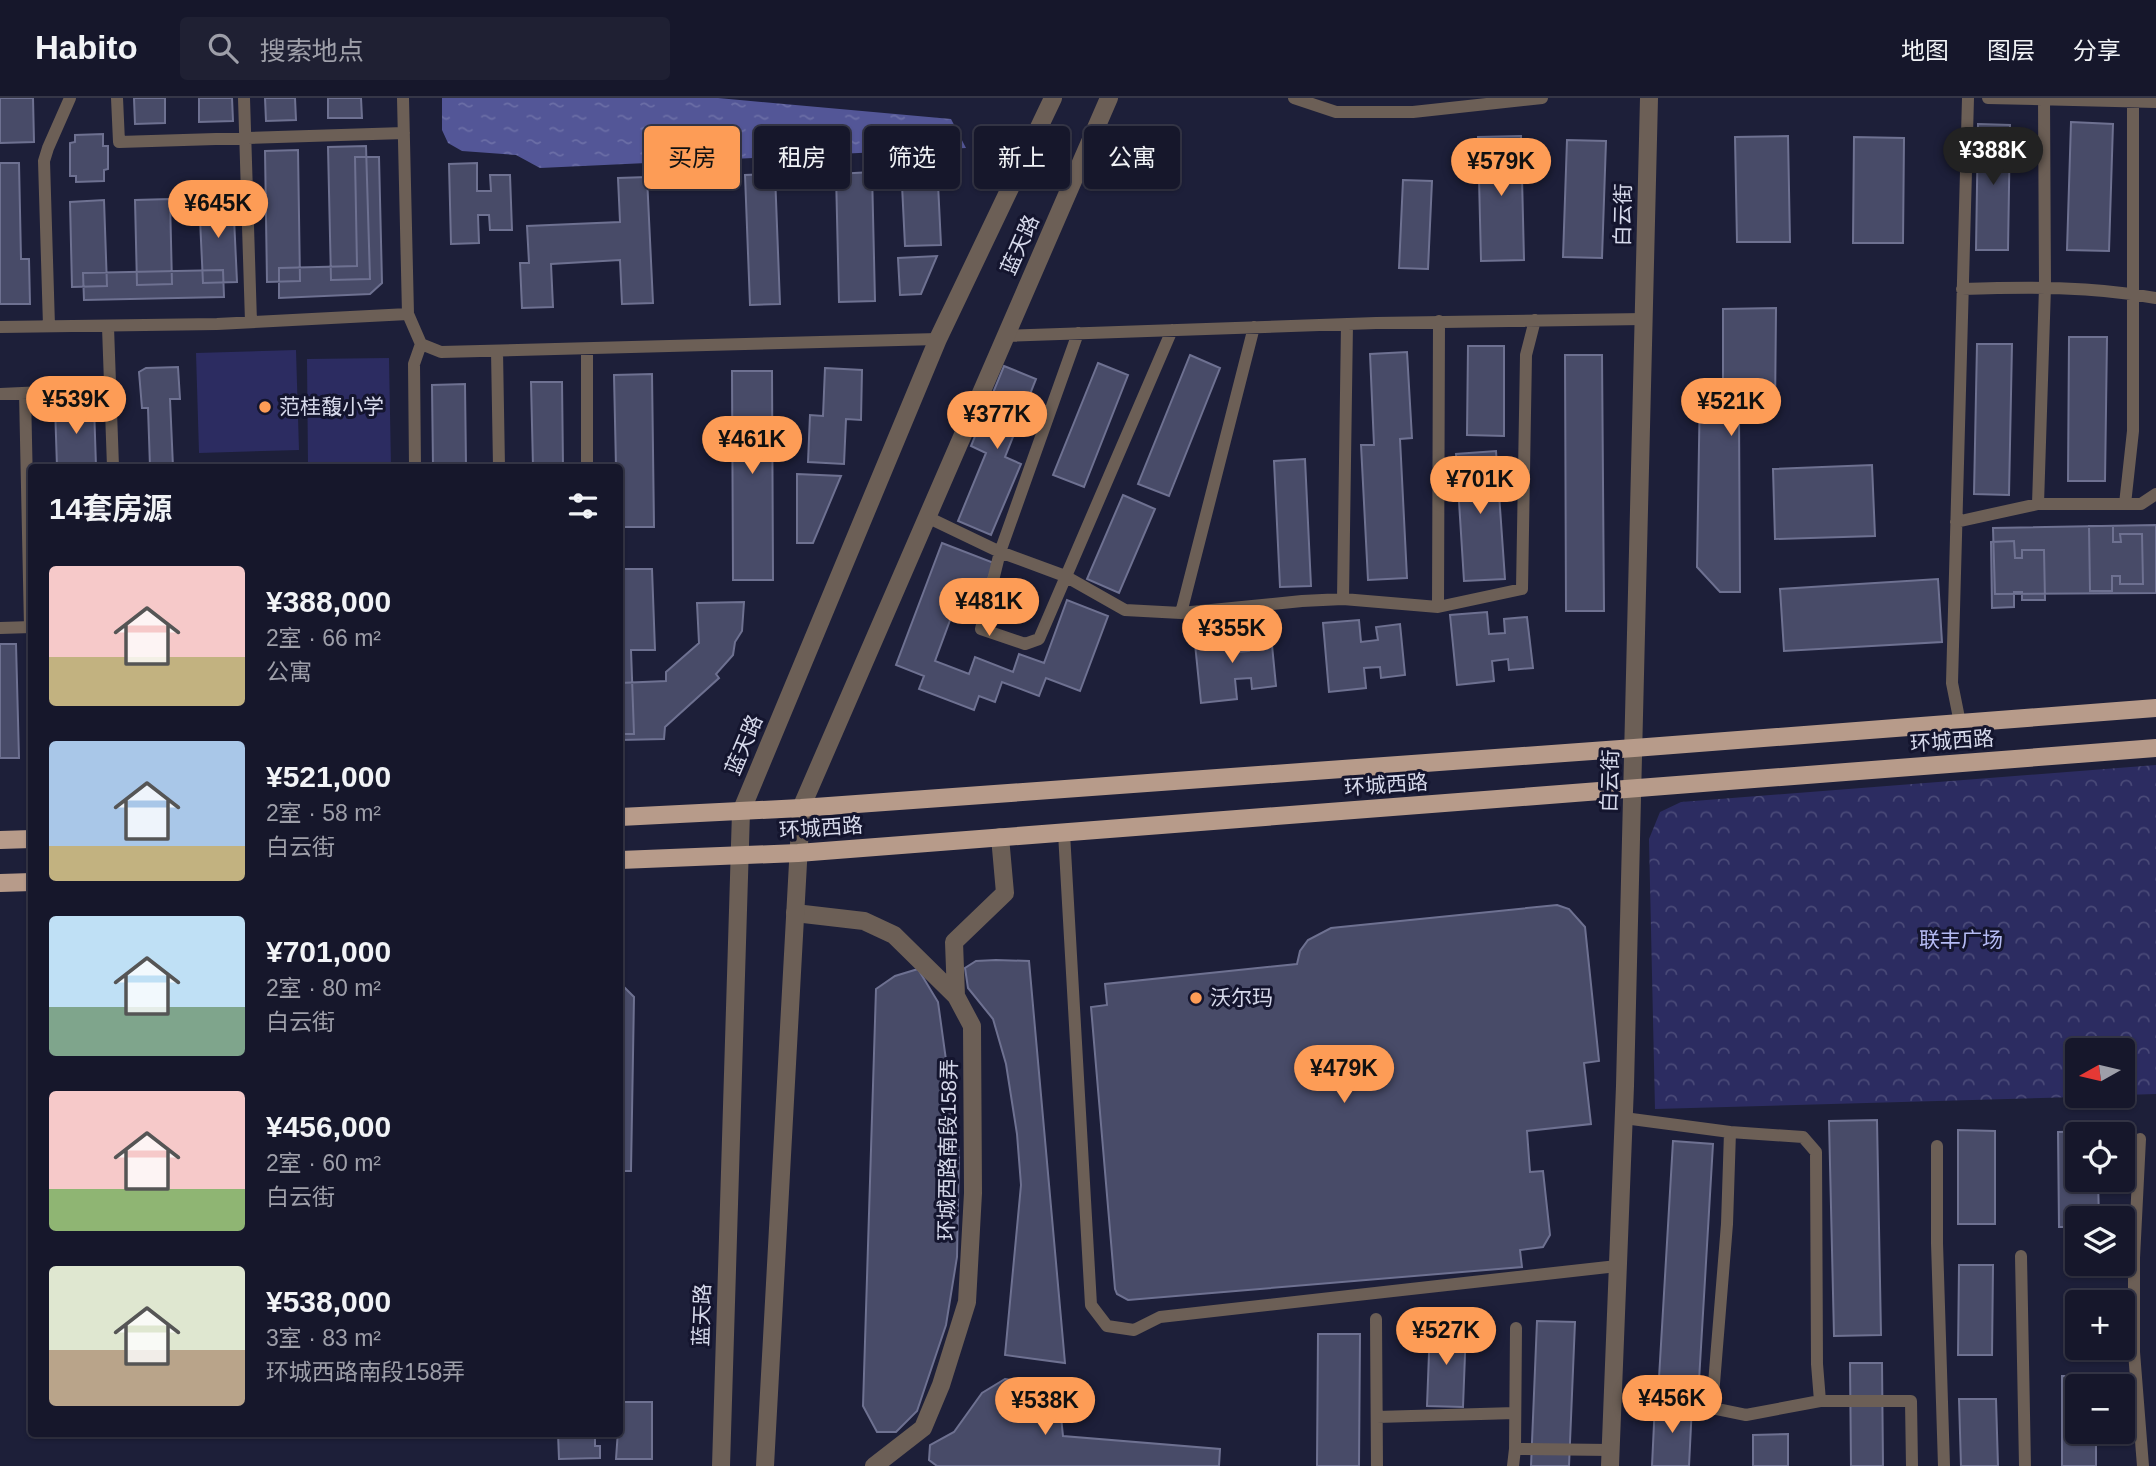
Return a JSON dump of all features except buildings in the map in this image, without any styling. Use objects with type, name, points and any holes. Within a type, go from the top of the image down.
[{"type":"main road","name":"环城西路","points":[[623,817],[801,808],[2156,708]]},
{"type":"main road","name":"环城西路","points":[[623,860],[798,853],[2156,748]]},
{"type":"main road","points":[[0,840],[28,839]]},
{"type":"main road","points":[[0,884],[28,882]]},
{"type":"street","name":"蓝天路","points":[[721,1466],[741,812],[938,339],[1053,98]]},
{"type":"street","name":"蓝天路","points":[[765,1466],[801,808],[1109,98]]},
{"type":"street","name":"白云街","points":[[1611,1458],[1624,1118],[1649,98]]},
{"type":"street","points":[[956,996],[954,942],[1005,893],[1000,838]]},
{"type":"street","name":"环城西路南段158弄","points":[[795,913],[864,921],[894,935],[956,996],[972,1026],[973,1193],[967,1302],[941,1385],[923,1428],[874,1466]]},
{"type":"lane","points":[[49,327],[44,161],[47,148],[70,98]]},
{"type":"lane","points":[[117,98],[119,142],[404,133]]},
{"type":"lane","points":[[244,98],[251,322]]},
{"type":"lane","points":[[403,98],[408,314],[421,344],[414,364],[415,464]]},
{"type":"lane","points":[[1294,98],[1336,112],[1413,112],[1542,98]]},
{"type":"lane","points":[[1960,723],[1952,683],[1968,98]]},
{"type":"lane","points":[[1988,98],[2133,99],[2156,102]]},
{"type":"lane","points":[[2038,504],[2045,287],[2044,99]]},
{"type":"lane","points":[[2124,504],[2133,431],[2133,99]]},
{"type":"lane","points":[[1962,289],[2045,287],[2132,293],[2156,298]]},
{"type":"lane","points":[[0,327],[108,327],[408,314]]},
{"type":"lane","points":[[1005,336],[1439,321],[1644,319]]},
{"type":"lane","points":[[927,517],[1000,552],[1065,576],[1125,610],[1181,613],[1303,600],[1343,599],[1438,607],[1522,589],[1526,355],[1535,320]]},
{"type":"lane","points":[[1438,607],[1439,321]]},
{"type":"lane","points":[[1343,599],[1347,324]]},
{"type":"lane","points":[[108,327],[113,464]]},
{"type":"lane","points":[[1181,613],[1254,327]]},
{"type":"lane","points":[[1078,333],[1000,552],[981,629],[1025,644],[1039,639],[1172,330]]},
{"type":"lane","points":[[421,344],[441,352],[938,339]]},
{"type":"lane","points":[[587,349],[587,464]]},
{"type":"lane","points":[[497,351],[499,464]]},
{"type":"lane","points":[[0,394],[110,389]]},
{"type":"lane","points":[[25,393],[28,510]]},
{"type":"lane","points":[[1956,522],[2038,504],[2141,504],[2156,494]]},
{"type":"lane","points":[[0,628],[28,627]]},
{"type":"lane","points":[[1064,833],[1091,1305],[1107,1326],[1134,1330],[1160,1317],[1618,1266]]},
{"type":"lane","points":[[1624,1118],[1730,1132],[1803,1137],[1816,1152],[1816,1364],[1820,1401]]},
{"type":"lane","points":[[1730,1132],[1727,1224],[1712,1408],[1746,1415],[1820,1401],[1910,1401],[1912,1466]]},
{"type":"lane","points":[[2140,1139],[2134,1258],[2134,1352],[2143,1466]]},
{"type":"lane","points":[[1937,1146],[1937,1243],[1944,1466]]},
{"type":"lane","points":[[2021,1256],[2025,1466]]},
{"type":"lane","points":[[1377,1319],[1377,1466]]},
{"type":"lane","points":[[1513,1466],[1516,1328]]},
{"type":"lane","points":[[1377,1417],[1515,1413]]},
{"type":"lane","points":[[1515,1448],[1611,1458]]},
{"type":"green space","points":[[296,350],[299,450],[199,453],[196,353]]},
{"type":"green space","points":[[389,358],[391,464],[308,464],[307,359]]},
{"type":"green space","name":"联丰广场","points":[[2156,765],[2156,1094],[2135,1095],[2135,1038],[2065,1038],[2065,1097],[1655,1109],[1649,839],[1660,812],[1681,802]]},
{"type":"water","points":[[442,98],[718,98],[951,119],[955,126],[864,126],[864,153],[850,153],[850,126],[754,126],[754,158],[740,159],[740,126],[644,126],[644,163],[540,168],[516,155],[462,151],[448,143],[442,130]]},
{"type":"water","points":[[960,136],[966,148],[960,148]]},
{"type":"place","name":"范桂馥小学","points":[[265,407]]},
{"type":"place","name":"沃尔玛","points":[[1196,998]]}]
